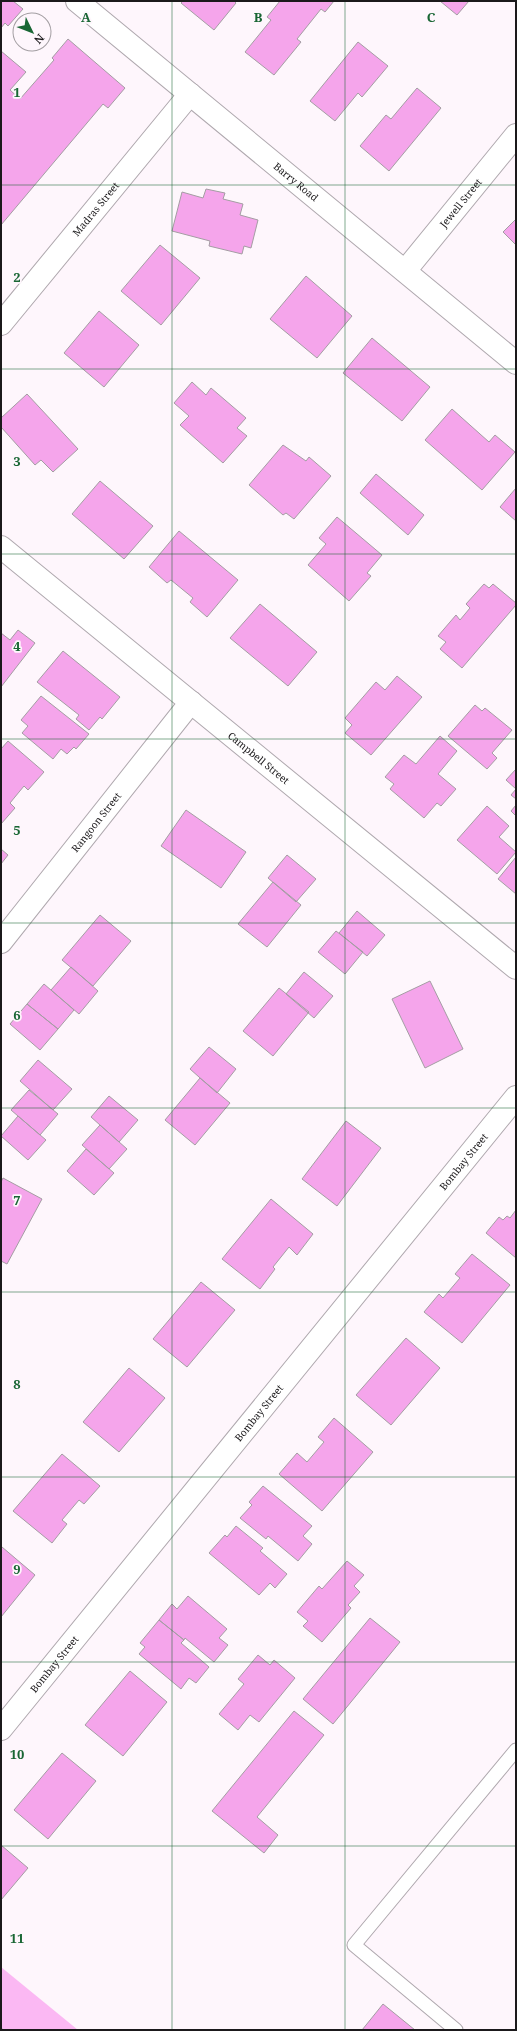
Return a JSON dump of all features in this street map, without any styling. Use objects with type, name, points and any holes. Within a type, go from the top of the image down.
[{"type":"street","name":"Barry Road","points":[[77,1],[516,363]]},
{"type":"street","name":"Madras Street","points":[[1,324],[190,94]]},
{"type":"street","name":"Jewell Street","points":[[405,271],[516,135]]},
{"type":"street","name":"Campbell Street","points":[[1,547],[516,968]]},
{"type":"street","name":"Rangoon Street","points":[[1,942],[191,702]]},
{"type":"street","name":"Bombay Street","points":[[1,1729],[516,1097]]},
{"type":"lane","points":[[456,2030],[354,1945],[516,1750]]},
{"type":"shaded area","points":[[1,1967],[78,2030],[1,2030]]},
{"type":"building","points":[[1,1],[13,1],[23,9],[20,12],[12,12],[12,21],[8,26],[5,23],[1,28]]},
{"type":"building","points":[[183,1],[234,1],[236,3],[214,30],[181,3]]},
{"type":"building","points":[[280,1],[334,1],[325,12],[321,9],[297,39],[301,42],[274,75],[245,52],[271,20],[267,17]]},
{"type":"building","points":[[440,1],[469,1],[457,15]]},
{"type":"building","points":[[68,39],[125,88],[108,108],[103,104],[1,225],[1,51],[26,72],[10,90],[20,99],[54,60],[52,58]]},
{"type":"building","points":[[358,42],[388,66],[362,97],[358,93],[335,121],[310,101]]},
{"type":"building","points":[[417,88],[441,108],[389,171],[360,146],[386,115],[391,119]]},
{"type":"building","points":[[206,189],[225,193],[223,199],[243,204],[240,215],[258,220],[251,248],[244,246],[242,254],[209,246],[210,241],[172,231],[182,192],[203,198]]},
{"type":"building","points":[[516,219],[516,245],[503,232]]},
{"type":"building","points":[[160,245],[200,278],[161,325],[121,291]]},
{"type":"building","points":[[306,276],[352,316],[317,358],[270,319]]},
{"type":"building","points":[[99,311],[139,345],[104,387],[64,353]]},
{"type":"building","points":[[372,338],[430,387],[402,421],[343,373]]},
{"type":"building","points":[[192,382],[206,395],[211,388],[246,418],[237,428],[247,436],[223,463],[180,425],[189,416],[174,403]]},
{"type":"building","points":[[27,394],[78,449],[53,472],[41,460],[35,465],[1,427],[1,418]]},
{"type":"building","points":[[452,409],[489,442],[495,435],[515,452],[482,490],[425,440]]},
{"type":"building","points":[[283,445],[306,461],[309,457],[331,476],[294,519],[286,513],[283,515],[249,485]]},
{"type":"building","points":[[376,474],[424,515],[408,535],[360,493]]},
{"type":"building","points":[[100,481],[153,526],[124,559],[72,514]]},
{"type":"building","points":[[516,488],[516,521],[500,507]]},
{"type":"building","points":[[337,517],[382,555],[367,573],[371,576],[349,601],[308,565],[326,544],[319,538]]},
{"type":"building","points":[[179,531],[238,580],[207,617],[190,602],[193,598],[171,580],[167,583],[149,567]]},
{"type":"building","points":[[484,584],[489,588],[493,584],[516,603],[516,605],[462,668],[440,649],[446,642],[438,636],[456,615],[460,620],[470,608],[466,604]]},
{"type":"building","points":[[260,604],[317,652],[288,686],[230,638]]},
{"type":"building","points":[[18,630],[35,643],[1,687],[1,633],[10,640]]},
{"type":"building","points":[[63,651],[120,697],[102,719],[100,717],[89,730],[76,719],[79,715],[37,682]]},
{"type":"building","points":[[397,676],[422,697],[371,755],[345,733],[352,725],[345,718],[376,682],[385,690]]},
{"type":"building","points":[[41,696],[89,734],[76,749],[74,747],[67,754],[61,749],[53,759],[22,733],[28,726],[21,720]]},
{"type":"building","points":[[475,705],[482,711],[485,708],[512,730],[492,753],[497,758],[487,769],[448,736]]},
{"type":"building","points":[[440,736],[457,751],[438,774],[456,789],[441,806],[437,803],[424,818],[390,789],[394,784],[385,777],[404,755],[416,764]]},
{"type":"building","points":[[8,741],[44,772],[28,790],[24,786],[10,803],[15,808],[1,824],[1,749]]},
{"type":"building","points":[[516,769],[516,789],[506,780]]},
{"type":"building","points":[[516,789],[516,799],[511,795]]},
{"type":"building","points":[[516,805],[516,816],[511,811]]},
{"type":"building","points":[[487,806],[509,826],[499,837],[516,852],[497,874],[457,840]]},
{"type":"building","points":[[186,810],[246,852],[221,888],[161,846]]},
{"type":"building","points":[[1,849],[8,855],[1,864]]},
{"type":"building","points":[[287,855],[316,879],[296,902],[268,878]]},
{"type":"building","points":[[516,857],[516,894],[498,879]]},
{"type":"building","points":[[273,882],[301,905],[267,947],[238,924]]},
{"type":"building","points":[[357,911],[385,935],[367,956],[339,933]]},
{"type":"building","points":[[100,915],[131,941],[93,986],[62,960]]},
{"type":"building","points":[[336,931],[363,952],[345,974],[318,952]]},
{"type":"building","points":[[71,967],[98,991],[79,1014],[51,990]]},
{"type":"building","points":[[304,972],[333,996],[314,1018],[286,994]]},
{"type":"building","points":[[430,981],[463,1049],[425,1068],[392,999]]},
{"type":"building","points":[[44,984],[74,1010],[58,1029],[27,1004]]},
{"type":"building","points":[[279,988],[309,1012],[273,1056],[243,1031]]},
{"type":"building","points":[[27,1004],[58,1029],[40,1050],[10,1024]]},
{"type":"building","points":[[209,1047],[236,1069],[217,1093],[190,1069]]},
{"type":"building","points":[[38,1060],[72,1089],[53,1110],[20,1081]]},
{"type":"building","points":[[200,1078],[230,1103],[195,1145],[165,1120]]},
{"type":"building","points":[[29,1090],[58,1114],[40,1135],[11,1110]]},
{"type":"building","points":[[109,1096],[138,1120],[119,1142],[91,1117]]},
{"type":"building","points":[[18,1116],[46,1140],[28,1160],[1,1136]]},
{"type":"building","points":[[346,1121],[381,1148],[337,1206],[302,1179]]},
{"type":"building","points":[[100,1125],[127,1149],[109,1169],[82,1145]]},
{"type":"building","points":[[86,1149],[114,1173],[94,1195],[67,1171]]},
{"type":"building","points":[[3,1178],[42,1199],[7,1264],[1,1261],[1,1182]]},
{"type":"building","points":[[271,1199],[313,1234],[297,1255],[289,1247],[273,1267],[275,1269],[260,1289],[222,1259]]},
{"type":"building","points":[[516,1210],[516,1258],[486,1233],[499,1217],[503,1220],[507,1216],[510,1218]]},
{"type":"building","points":[[472,1254],[510,1285],[462,1343],[424,1312],[439,1294],[443,1298],[460,1278],[455,1274]]},
{"type":"building","points":[[201,1282],[235,1310],[187,1367],[153,1339]]},
{"type":"building","points":[[406,1338],[440,1368],[391,1425],[356,1395]]},
{"type":"building","points":[[129,1368],[165,1398],[119,1452],[83,1422]]},
{"type":"building","points":[[334,1418],[373,1452],[322,1511],[279,1474],[297,1453],[307,1462],[324,1442],[318,1437]]},
{"type":"building","points":[[62,1454],[100,1486],[84,1504],[79,1500],[62,1520],[67,1524],[52,1543],[13,1511]]},
{"type":"building","points":[[263,1486],[312,1526],[303,1536],[312,1544],[298,1561],[268,1536],[266,1539],[240,1518],[252,1505],[249,1502]]},
{"type":"building","points":[[236,1526],[263,1548],[260,1551],[287,1574],[275,1588],[270,1583],[259,1595],[209,1553],[225,1535],[227,1537]]},
{"type":"building","points":[[2,1547],[35,1575],[1,1617],[1,1548]]},
{"type":"building","points":[[347,1561],[364,1575],[354,1586],[360,1592],[348,1605],[351,1608],[322,1642],[303,1626],[308,1621],[297,1612],[319,1586],[322,1589]]},
{"type":"building","points":[[188,1596],[227,1629],[219,1638],[228,1645],[214,1662],[185,1638],[184,1640],[159,1620],[172,1604],[177,1609]]},
{"type":"building","points":[[370,1618],[400,1642],[333,1724],[303,1699]]},
{"type":"building","points":[[159,1620],[184,1640],[181,1643],[209,1667],[196,1683],[189,1678],[181,1689],[139,1654],[145,1647],[140,1643]]},
{"type":"building","points":[[258,1655],[270,1665],[274,1660],[295,1678],[259,1722],[250,1715],[238,1730],[219,1714],[244,1684],[238,1679]]},
{"type":"building","points":[[130,1671],[167,1702],[123,1756],[85,1725]]},
{"type":"building","points":[[294,1711],[324,1735],[257,1817],[278,1835],[264,1853],[212,1811]]},
{"type":"building","points":[[62,1753],[96,1781],[48,1839],[14,1810]]},
{"type":"building","points":[[1,1845],[28,1868],[1,1900]]},
{"type":"building","points":[[383,2004],[415,2030],[362,2030]]}]
